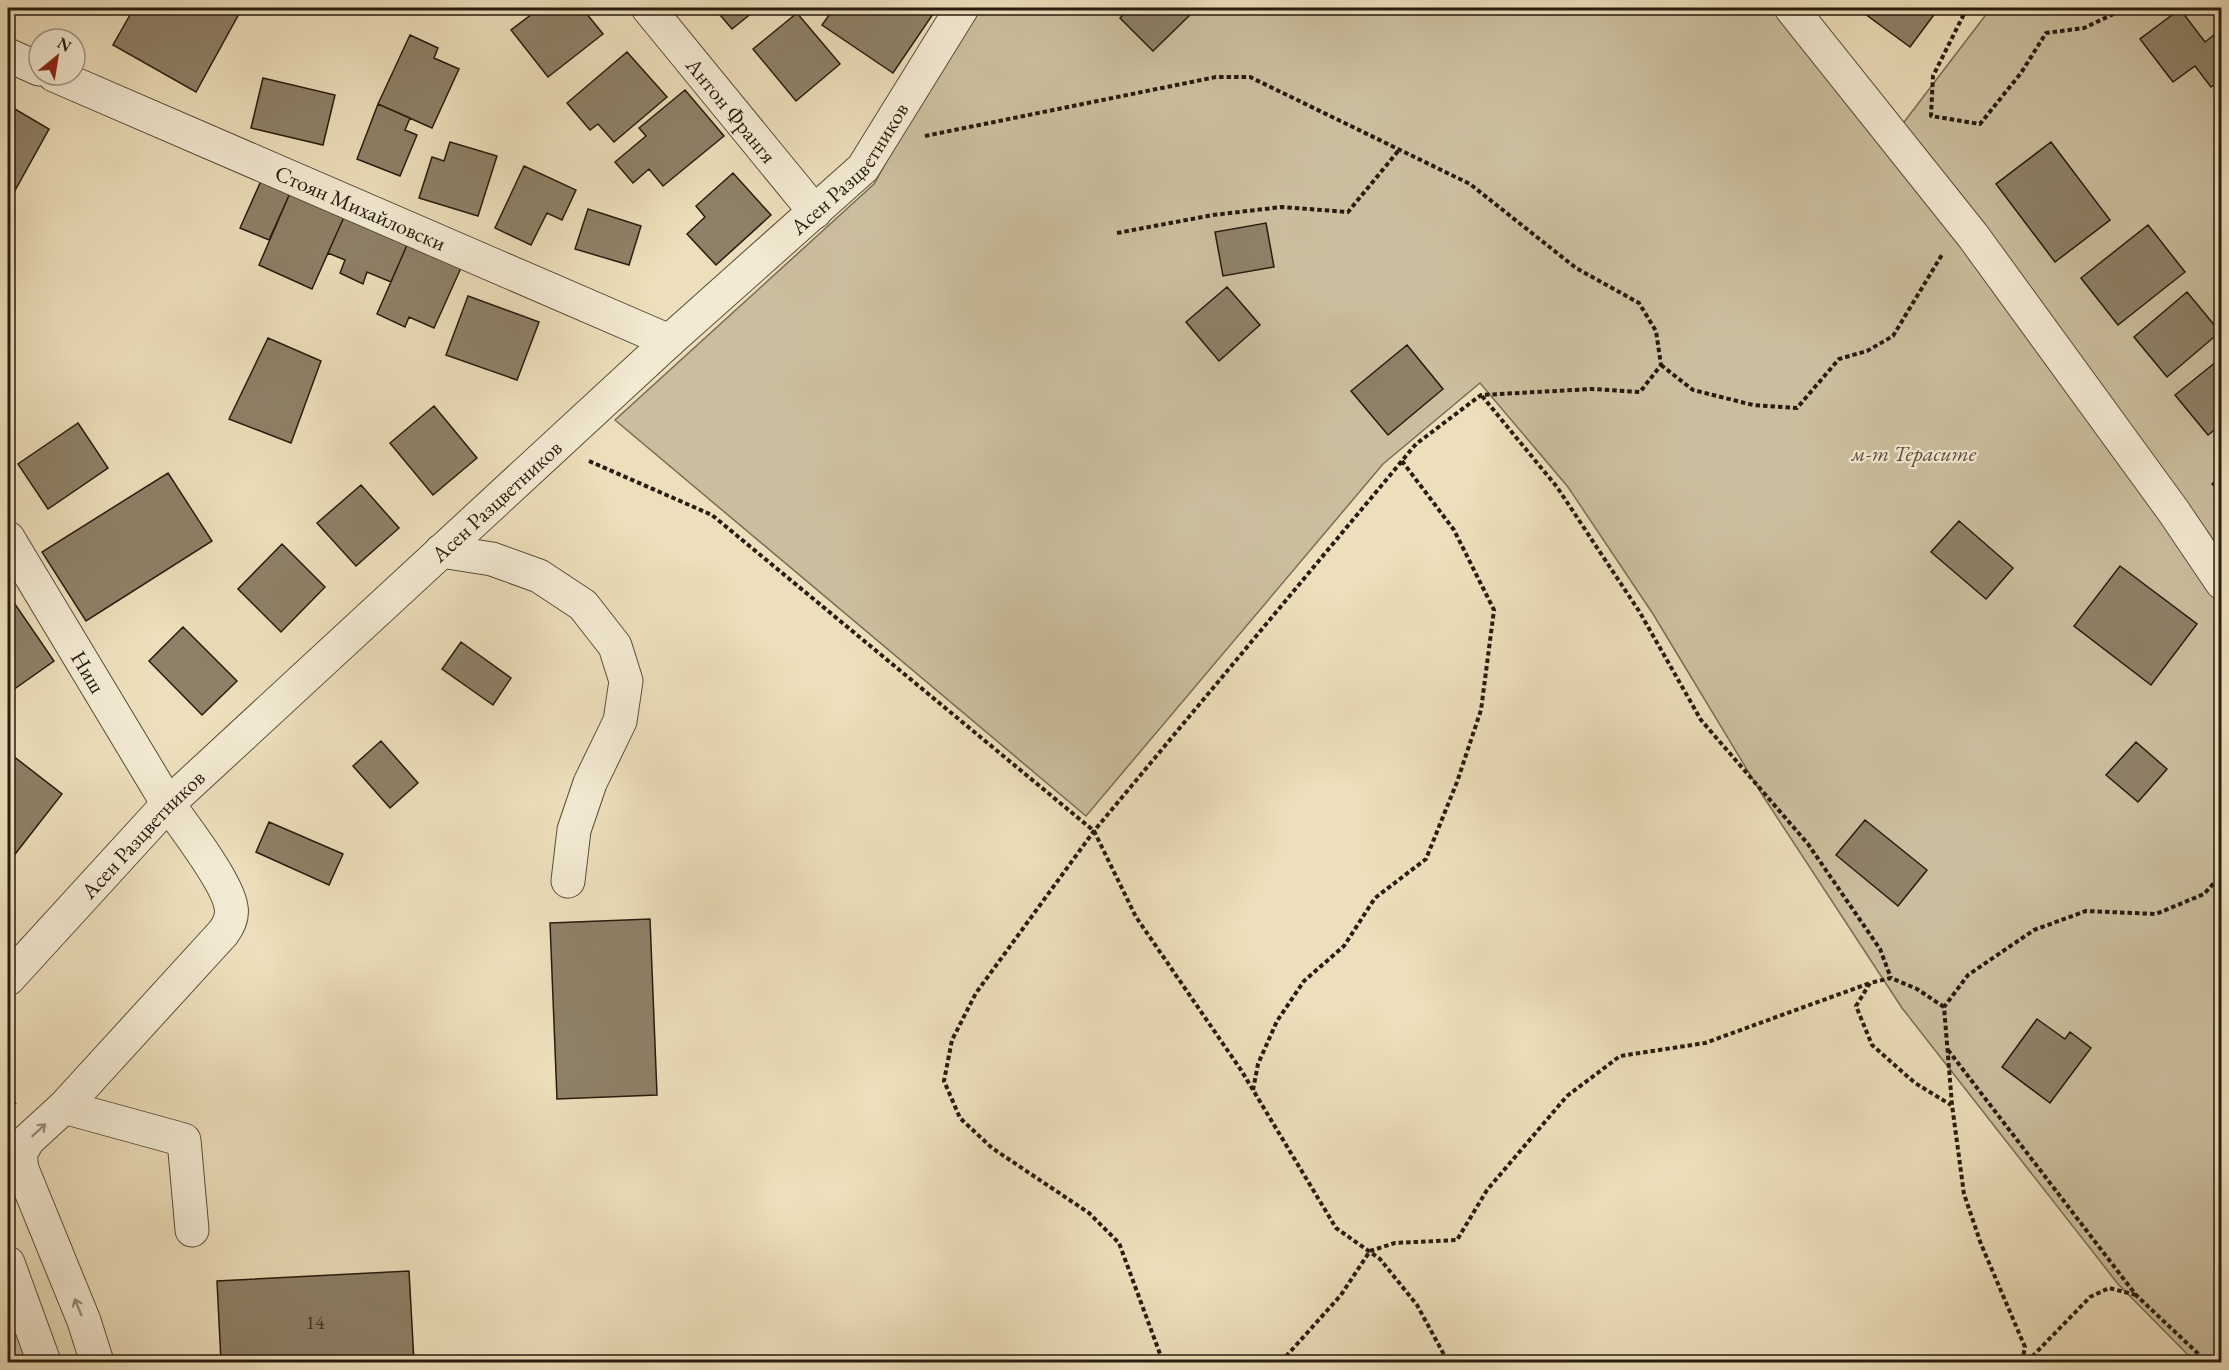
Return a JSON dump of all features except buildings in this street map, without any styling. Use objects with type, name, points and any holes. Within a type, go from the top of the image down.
[{"type":"street","name":"Антон Франгя","points":[[648,8],[815,212]]},
{"type":"street","name":"Асен Разцветников","points":[[8,979],[168,804],[669,341],[862,168],[962,8]]},
{"type":"street","points":[[1791,8],[1973,236],[2174,512],[2222,583]]},
{"type":"street","points":[[8,55],[27,64]]},
{"type":"street","name":"Стоян Михайловски","points":[[82,87],[669,341]]},
{"type":"street","name":"Ниш","points":[[8,538],[168,804],[198,845],[229,898],[231,917],[223,933],[64,1107],[28,1140],[20,1154],[20,1161],[84,1321],[97,1362]]},
{"type":"street","points":[[441,551],[492,559],[539,576],[583,605],[615,646],[626,681],[620,721],[590,783],[574,830],[568,881]]},
{"type":"street","points":[[64,1107],[184,1140],[192,1230]]},
{"type":"street","points":[[8,1263],[44,1362]]},
{"type":"path","points":[[1967,8],[1933,76],[1931,116],[1980,124],[2021,73],[2046,33],[2084,28],[2126,8]]},
{"type":"path","points":[[875,146],[1216,77],[1250,77],[1470,184],[1576,267],[1639,303],[1656,331],[1661,365],[1693,390],[1753,405],[1797,408],[1839,359],[1867,351],[1893,336],[1945,250],[1973,236]]},
{"type":"path","points":[[1117,233],[1213,215],[1282,207],[1348,212],[1399,150]]},
{"type":"path","points":[[1163,1362],[1119,1243],[1089,1213],[992,1148],[960,1118],[944,1081],[952,1040],[976,993],[1094,831],[1416,444],[1481,395],[1592,389],[1640,392],[1661,365]]},
{"type":"path","points":[[1481,395],[1557,487],[1638,611],[1701,720],[1809,844],[1880,949],[1891,978]]},
{"type":"path","points":[[555,446],[712,515],[1094,831],[1136,917],[1253,1090],[1336,1228],[1380,1259],[1417,1305],[1448,1362]]},
{"type":"path","points":[[1253,1090],[1258,1064],[1276,1021],[1304,981],[1344,946],[1375,898],[1426,859],[1457,782],[1481,710],[1494,610],[1455,530],[1402,461]]},
{"type":"path","points":[[2022,1362],[2025,1347],[1980,1244],[1964,1194],[1952,1105],[1944,1007],[1968,975],[2034,930],[2086,911],[2156,914],[2204,894],[2222,873]]},
{"type":"path","points":[[1281,1362],[1341,1295],[1370,1251],[1395,1243],[1457,1240],[1487,1190],[1567,1096],[1620,1056],[1705,1043],[1870,983],[1891,978],[1917,988],[1944,1007]]},
{"type":"path","points":[[1870,983],[1856,1006],[1872,1045],[1915,1083],[1952,1105]]},
{"type":"path","points":[[1947,1049],[2136,1295],[2207,1362]]},
{"type":"path","points":[[2027,1362],[2091,1297],[2109,1288],[2136,1295]]},
{"type":"green space","name":"м-т Терасите","points":[[972,8],[1779,8],[1885,147],[1991,8],[2221,8],[2221,1362],[2195,1362],[2118,1284],[1902,1008],[1763,796],[1653,614],[1568,487],[1480,383],[1383,464],[1086,816],[615,420],[874,184]]},
{"type":"green space","points":[[8,1263],[32,1362],[8,1362]]}]
